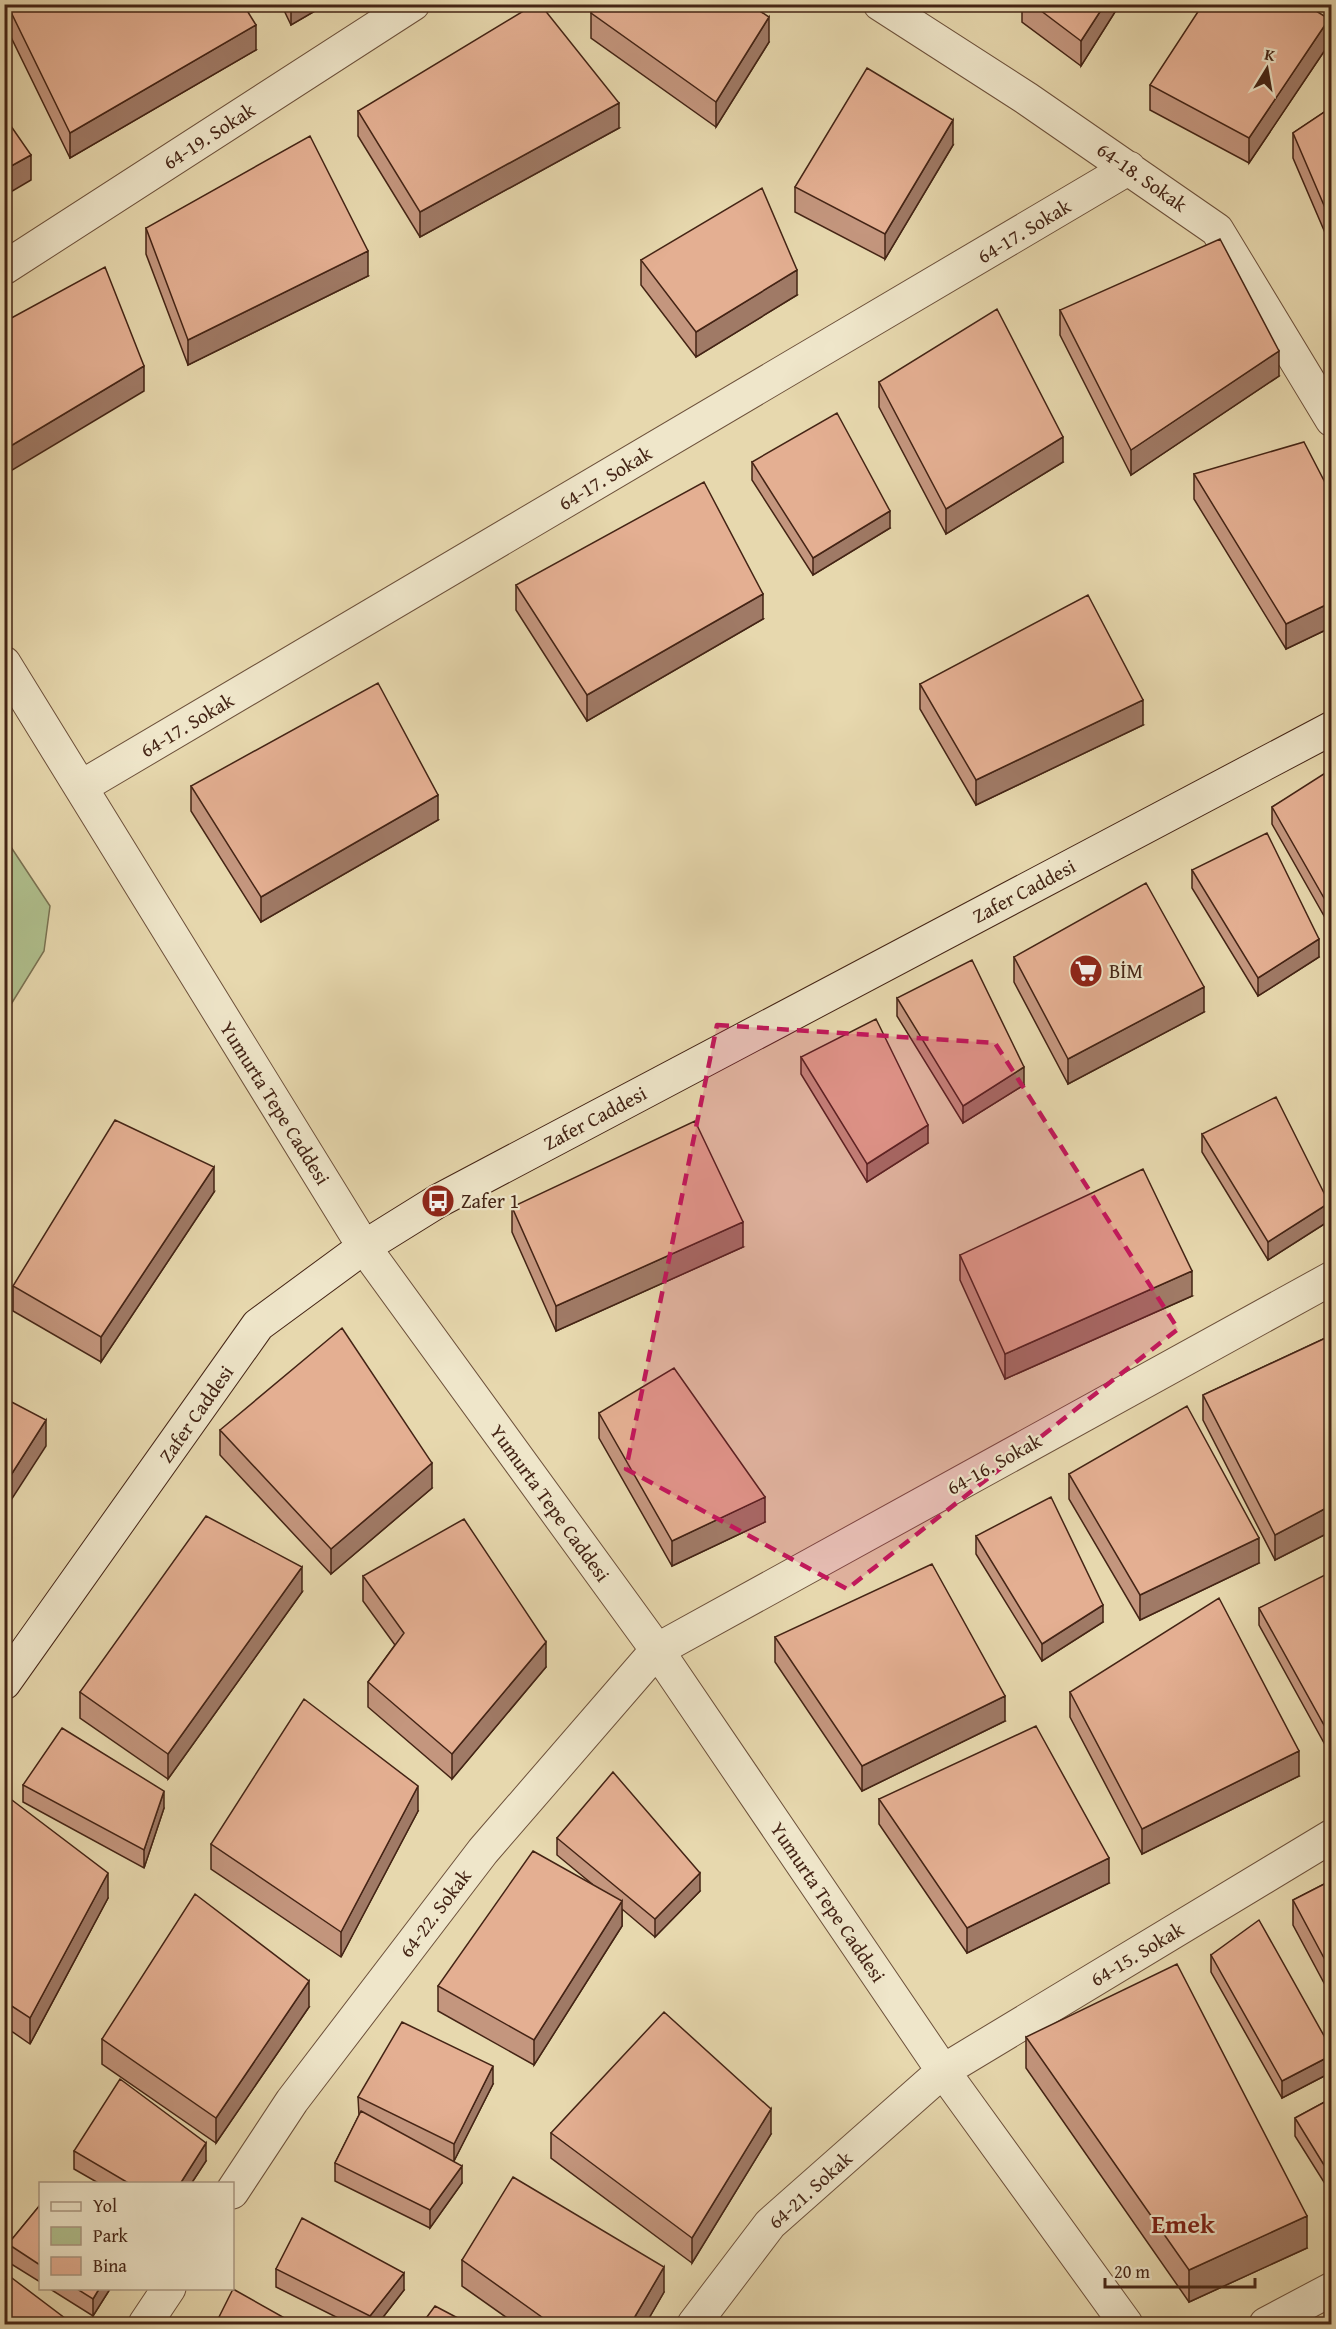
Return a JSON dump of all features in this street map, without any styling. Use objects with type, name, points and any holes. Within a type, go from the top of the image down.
[{"type":"street","name":"64-19. Sokak","points":[[4,268],[413,4]]},
{"type":"street","name":"64-18. Sokak","points":[[880,4],[1129,168],[1217,230],[1332,420]]},
{"type":"street","name":"64-17. Sokak","points":[[81,787],[1129,168]]},
{"type":"street","name":"Yumurta Tepe Caddesi","points":[[4,663],[364,1247],[657,1650],[943,2071],[1126,2325]]},
{"type":"street","name":"Zafer Caddesi","points":[[4,1683],[258,1325],[364,1247],[438,1201],[1332,728]]},
{"type":"street","name":"64-16. Sokak","points":[[657,1650],[1332,1278]]},
{"type":"street","name":"64-22. Sokak","points":[[234,2189],[292,2101],[483,1851],[657,1650]]},
{"type":"street","name":"64-15. Sokak","points":[[943,2071],[1332,1836]]},
{"type":"street","name":"64-21. Sokak","points":[[694,2325],[770,2224],[943,2071]]},
{"type":"street","points":[[1266,2325],[1332,2289]]},
{"type":"street","points":[[145,2325],[168,2290]]},
{"type":"highlighted area","points":[[717,1025],[995,1043],[1178,1329],[847,1589],[626,1469]]},
{"type":"green space","points":[[5,838],[50,906],[44,951],[5,1014]]},
{"type":"building","points":[[9,4],[243,4],[256,25],[70,133]]},
{"type":"building","points":[[535,4],[540,4],[619,103],[420,212],[358,111]]},
{"type":"building","points":[[596,4],[749,4],[769,17],[716,102],[591,13]]},
{"type":"building","points":[[1032,4],[1105,4],[1081,41]]},
{"type":"building","points":[[1203,4],[1305,4],[1329,19],[1249,138],[1150,85]]},
{"type":"building","points":[[867,68],[953,120],[885,234],[795,187]]},
{"type":"building","points":[[1332,107],[1332,224],[1293,133]]},
{"type":"building","points":[[4,116],[31,155],[4,170]]},
{"type":"building","points":[[310,136],[368,251],[188,340],[146,228]]},
{"type":"building","points":[[762,188],[797,270],[696,332],[641,260]]},
{"type":"building","points":[[1220,239],[1279,351],[1131,450],[1060,310]]},
{"type":"building","points":[[105,267],[144,366],[4,450],[4,322]]},
{"type":"building","points":[[997,309],[1063,437],[946,509],[879,382]]},
{"type":"building","points":[[837,413],[890,511],[813,558],[752,462]]},
{"type":"building","points":[[1304,442],[1332,496],[1332,602],[1286,624],[1194,474]]},
{"type":"building","points":[[704,482],[763,594],[587,695],[516,585]]},
{"type":"building","points":[[1088,595],[1143,700],[976,780],[920,684]]},
{"type":"building","points":[[378,683],[438,795],[261,897],[191,786]]},
{"type":"building","points":[[1330,770],[1332,772],[1332,912],[1272,807]]},
{"type":"building","points":[[1267,833],[1319,939],[1258,978],[1192,870]]},
{"type":"building","points":[[1146,883],[1204,987],[1068,1059],[1014,957]]},
{"type":"building","points":[[972,960],[1024,1067],[963,1106],[897,998]]},
{"type":"building","points":[[876,1019],[928,1125],[867,1164],[801,1057]]},
{"type":"building","points":[[1276,1097],[1329,1203],[1268,1242],[1202,1134]]},
{"type":"building","points":[[115,1120],[214,1167],[101,1337],[13,1286]]},
{"type":"building","points":[[695,1121],[743,1222],[556,1306],[512,1207]]},
{"type":"building","points":[[1143,1169],[1192,1271],[1005,1354],[960,1255]]},
{"type":"building","points":[[342,1328],[432,1463],[331,1549],[220,1430]]},
{"type":"building","points":[[1332,1335],[1332,1505],[1275,1535],[1203,1395]]},
{"type":"building","points":[[674,1368],[765,1497],[672,1541],[599,1413]]},
{"type":"building","points":[[4,1398],[46,1420],[4,1486]]},
{"type":"building","points":[[1187,1406],[1259,1538],[1140,1595],[1069,1474]]},
{"type":"building","points":[[1051,1497],[1103,1605],[1042,1644],[976,1536]]},
{"type":"building","points":[[206,1516],[302,1567],[168,1754],[80,1692]]},
{"type":"building","points":[[464,1519],[546,1642],[452,1754],[368,1682],[404,1633],[363,1576]]},
{"type":"building","points":[[932,1564],[1005,1696],[862,1766],[775,1637]]},
{"type":"building","points":[[1327,1574],[1332,1583],[1332,1733],[1329,1734],[1259,1608]]},
{"type":"building","points":[[1219,1598],[1299,1751],[1142,1829],[1070,1692]]},
{"type":"building","points":[[304,1699],[418,1786],[341,1932],[211,1844]]},
{"type":"building","points":[[1036,1726],[1109,1858],[967,1928],[879,1799]]},
{"type":"building","points":[[62,1728],[164,1791],[144,1850],[23,1785]]},
{"type":"building","points":[[613,1772],[700,1873],[655,1919],[557,1838]]},
{"type":"building","points":[[4,1794],[108,1873],[30,2018],[4,2001]]},
{"type":"building","points":[[533,1851],[622,1901],[534,2040],[438,1986]]},
{"type":"building","points":[[1332,1880],[1332,1973],[1293,1900]]},
{"type":"building","points":[[195,1894],[309,1981],[216,2118],[102,2039]]},
{"type":"building","points":[[1259,1920],[1332,2050],[1332,2055],[1282,2081],[1211,1955]]},
{"type":"building","points":[[1177,1964],[1307,2216],[1189,2270],[1026,2037]]},
{"type":"building","points":[[664,2012],[771,2109],[692,2238],[551,2133]]},
{"type":"building","points":[[402,2022],[493,2066],[454,2144],[358,2097]]},
{"type":"building","points":[[120,2079],[206,2143],[181,2182],[127,2182],[74,2151]]},
{"type":"building","points":[[1332,2098],[1332,2178],[1295,2118]]},
{"type":"building","points":[[361,2111],[462,2166],[430,2210],[335,2163]]},
{"type":"building","points":[[513,2177],[664,2267],[630,2325],[553,2325],[462,2260]]},
{"type":"building","points":[[39,2206],[39,2264],[8,2244]]},
{"type":"building","points":[[302,2218],[404,2273],[370,2316],[276,2269]]},
{"type":"building","points":[[4,2272],[74,2325],[4,2325]]},
{"type":"building","points":[[79,2290],[98,2290],[93,2299]]},
{"type":"building","points":[[234,2290],[297,2325],[215,2325]]},
{"type":"building","points":[[435,2306],[471,2325],[421,2325]]},
{"type":"place","name":"BİM","points":[[1086,971]]},
{"type":"place","name":"Zafer 1","points":[[438,1201]]},
{"type":"district","name":"Emek","points":[[1183,2224]]}]
